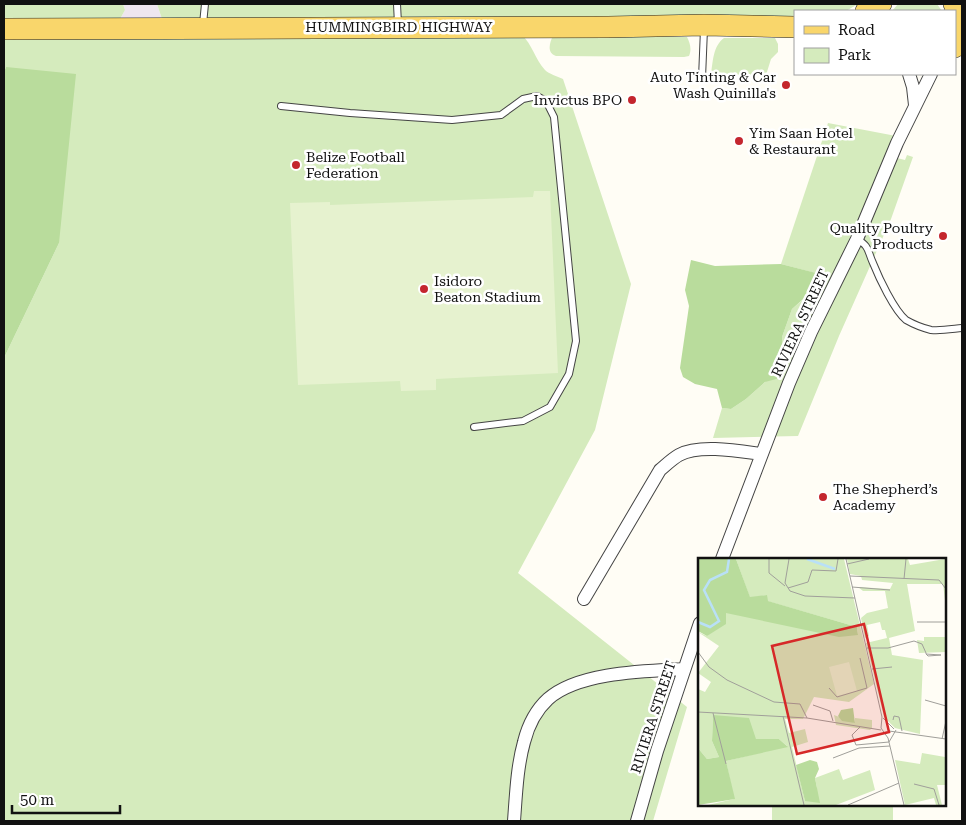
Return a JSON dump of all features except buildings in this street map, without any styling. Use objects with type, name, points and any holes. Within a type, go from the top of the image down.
[{"type":"main road","points":[[868,10],[881,4]]},
{"type":"main road","points":[[957,6],[961,27],[959,42]]},
{"type":"main road","name":"HUMMINGBIRD HIGHWAY","points":[[4,29],[704,25],[794,27]]},
{"type":"street","points":[[910,75],[915,105]]},
{"type":"street","name":"RIVIERA STREET","points":[[722,558],[789,383],[811,332],[857,238],[897,142],[930,75]]},
{"type":"street","points":[[584,599],[660,470],[670,461],[680,454],[711,449],[762,454]]},
{"type":"street","name":"RIVIERA STREET","points":[[637,821],[657,752],[698,629]]},
{"type":"street","points":[[514,821],[519,765],[524,741],[530,724],[548,699],[570,686],[595,679],[634,671],[684,668]]},
{"type":"lane","points":[[203,28],[205,4]]},
{"type":"lane","points":[[398,4],[398,27]]},
{"type":"lane","points":[[702,78],[704,25]]},
{"type":"lane","points":[[281,106],[452,120],[501,115],[523,99],[537,96],[546,101],[554,117],[576,341],[569,374],[550,407],[523,421],[474,427]]},
{"type":"lane","points":[[857,238],[865,244],[890,297],[899,312],[907,320],[934,330],[962,328]]},
{"type":"shaded area","points":[[123,4],[157,4],[162,19],[120,19],[125,10]]},
{"type":"green space","points":[[4,4],[123,4],[125,10],[120,19],[4,20]]},
{"type":"green space","points":[[157,4],[858,4],[848,10],[794,10],[794,18],[162,19]]},
{"type":"green space","points":[[898,4],[937,4],[941,10],[893,10]]},
{"type":"green space","points":[[522,35],[545,70],[563,79],[631,284],[595,430],[518,573],[687,707],[653,821],[4,821],[4,358],[59,243],[6,67],[4,72],[4,38]]},
{"type":"green space","points":[[553,35],[687,37],[690,51],[689,56],[684,57],[556,56],[550,50]]},
{"type":"green space","points":[[724,38],[775,38],[778,44],[778,52],[771,59],[766,75],[711,74],[716,49]]},
{"type":"green space","points":[[6,67],[76,74],[59,243],[4,358],[4,72]]},
{"type":"green space","points":[[828,123],[896,136],[889,156],[905,160],[907,155],[913,157],[891,219],[839,336],[798,436],[713,438],[722,408],[731,409],[746,399],[783,366],[782,337],[792,309],[807,296],[819,274],[781,264]]},
{"type":"green space","name":"Isidoro Beaton Stadium","points":[[534,191],[550,191],[558,373],[436,379],[436,390],[401,391],[400,381],[298,385],[290,203],[330,202],[330,205],[533,197]]},
{"type":"green space","points":[[691,260],[715,266],[781,264],[820,274],[820,284],[792,309],[782,337],[783,366],[780,378],[765,382],[731,409],[722,408],[717,389],[695,384],[683,377],[680,368],[689,306],[685,290]]},
{"type":"green space","points":[[772,805],[893,805],[893,821],[772,821]]},
{"type":"place","name":"Auto Tinting & Car Wash Quinilla's","points":[[786,85]]},
{"type":"place","name":"Invictus BPO","points":[[632,100]]},
{"type":"place","name":"Yim Saan Hotel & Restaurant","points":[[739,141]]},
{"type":"place","name":"Belize Football Federation","points":[[296,165]]},
{"type":"place","name":"Quality Poultry Products","points":[[943,236]]},
{"type":"place","name":"Isidoro Beaton Stadium","points":[[424,289]]},
{"type":"place","name":"The Shepherd’s Academy","points":[[823,497]]}]
